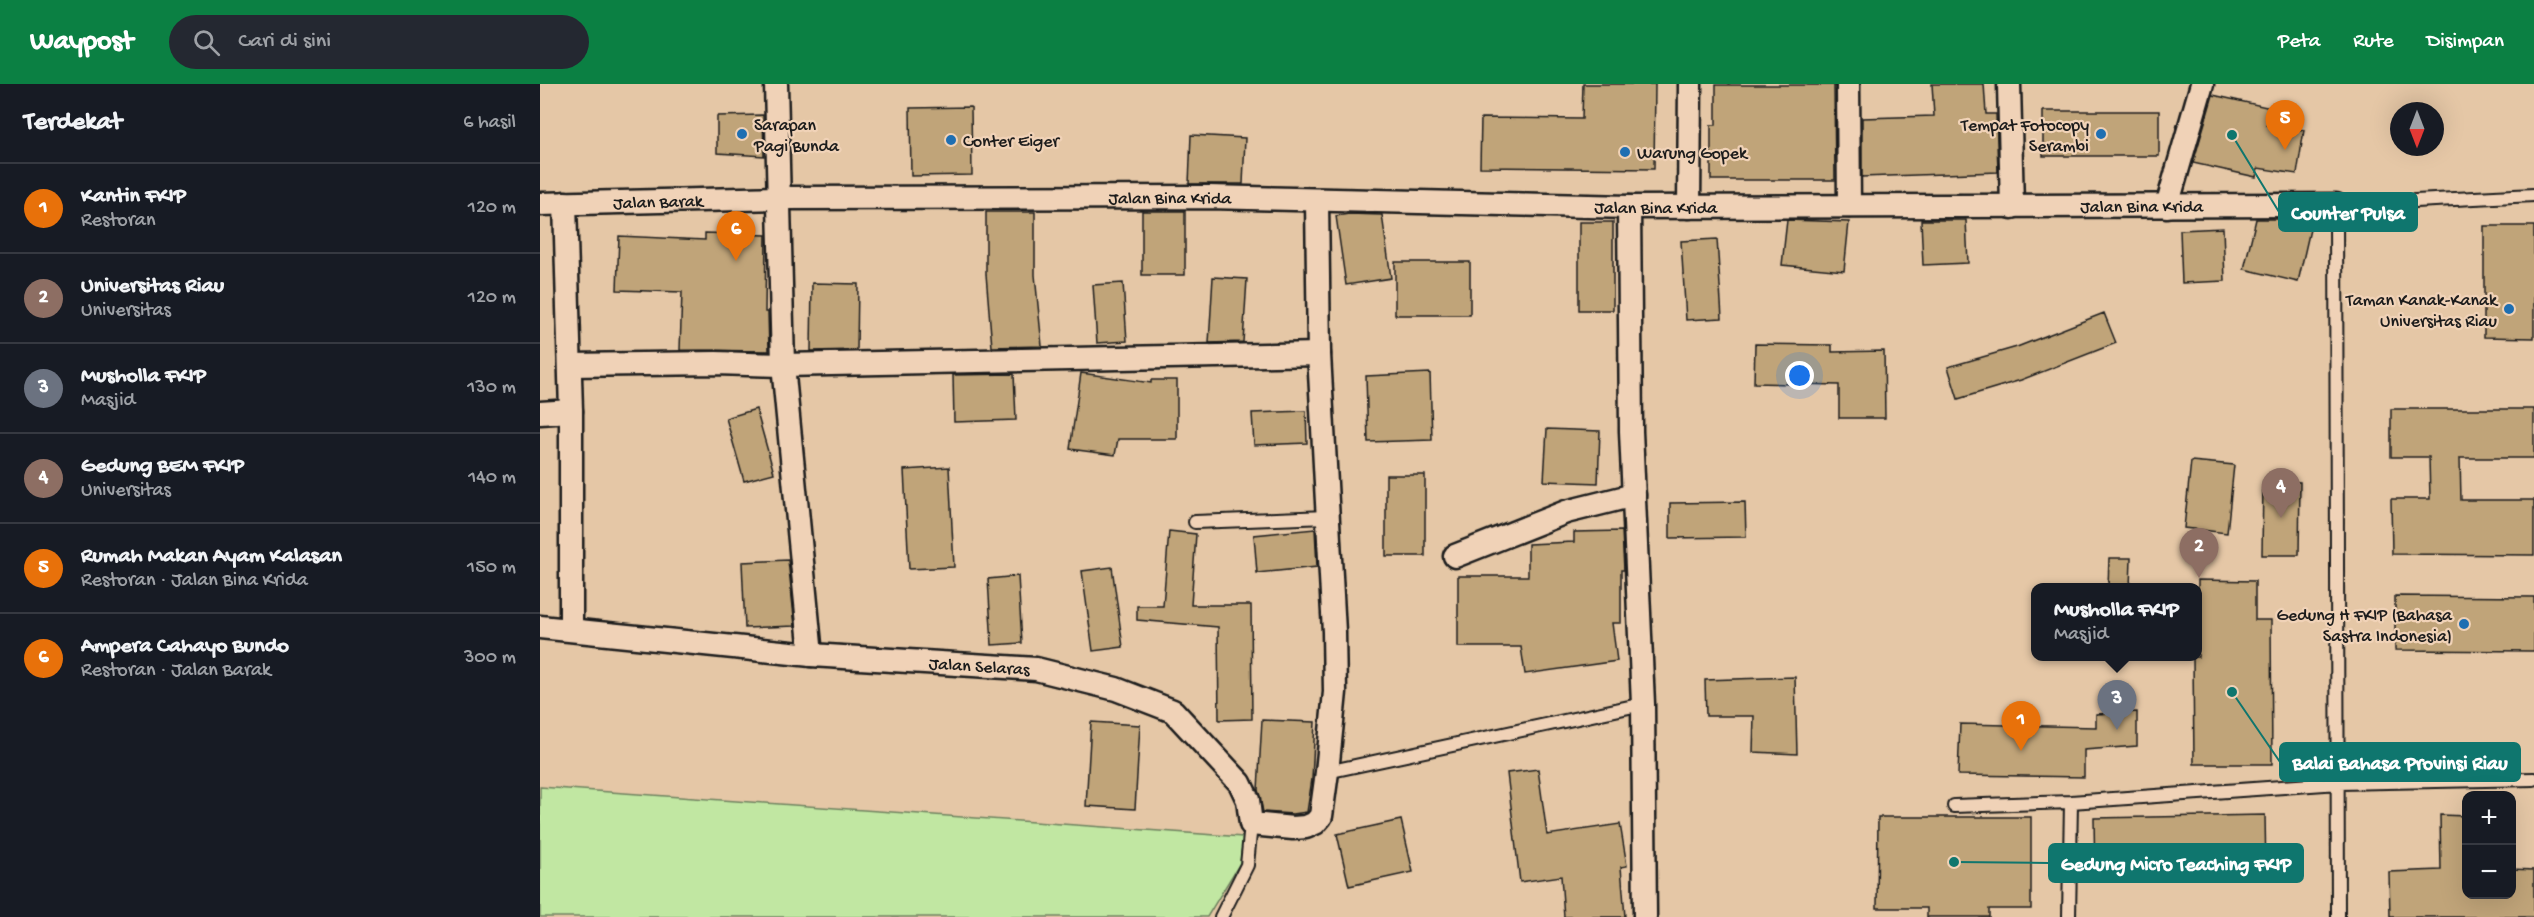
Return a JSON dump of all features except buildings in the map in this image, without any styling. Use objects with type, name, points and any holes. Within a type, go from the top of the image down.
[{"type":"street","points":[[776,84],[783,365],[811,655]]},
{"type":"street","points":[[1689,207],[1690,84]]},
{"type":"street","points":[[1848,84],[1850,206]]},
{"type":"street","points":[[2009,84],[2012,207]]},
{"type":"street","points":[[2166,206],[2202,84]]},
{"type":"street","name":"Jalan Bina Krida","points":[[778,198],[1209,197],[1629,207],[2336,205]]},
{"type":"street","name":"Jalan Barak","points":[[540,204],[778,198]]},
{"type":"street","points":[[1251,824],[1293,828],[1316,823],[1321,816],[1327,772],[1335,692],[1334,632],[1319,354],[1317,201]]},
{"type":"street","points":[[564,203],[571,411],[571,628]]},
{"type":"street","points":[[1629,207],[1630,431],[1643,704],[1645,917]]},
{"type":"street","points":[[570,365],[716,363],[783,365],[1319,354]]},
{"type":"street","points":[[540,413],[571,411]]},
{"type":"street","points":[[1455,556],[1566,512],[1634,495]]},
{"type":"street","name":"Jalan Selaras","points":[[540,627],[571,628],[811,655],[1035,669],[1116,689],[1173,711],[1240,783],[1248,800],[1251,824]]},
{"type":"lane","name":"Jalan Bina Krida","points":[[2336,205],[2534,195]]},
{"type":"lane","points":[[2336,205],[2338,917]]},
{"type":"lane","points":[[1195,522],[1327,517]]},
{"type":"lane","points":[[1327,772],[1643,704]]},
{"type":"lane","points":[[1954,806],[2071,802],[2339,783],[2534,779]]},
{"type":"lane","points":[[2070,917],[2071,802]]},
{"type":"lane","name":"Jalan Selaras","points":[[1221,917],[1247,865],[1251,824]]},
{"type":"green space","points":[[540,787],[1243,837],[1240,863],[1207,917],[540,917]]},
{"type":"place","name":"Sarapan Pagi Bunda","points":[[742,134]]},
{"type":"place","name":"Tempat Fotocopy Serambi","points":[[2101,134]]},
{"type":"place","name":"Counter Pulsa","points":[[2232,135]]},
{"type":"place","name":"Conter Eiger","points":[[951,140]]},
{"type":"place","name":"Rumah Makan Ayam Kalasan","points":[[2285,150]]},
{"type":"place","name":"Warung Gopek","points":[[1625,152]]},
{"type":"place","name":"Ampera Cahayo Bundo","points":[[736,261]]},
{"type":"place","name":"Taman Kanak-Kanak Universitas Riau","points":[[2509,309]]},
{"type":"place","name":"Gedung BEM FKIP","points":[[2281,518]]},
{"type":"place","name":"Universitas Riau","points":[[2199,578]]},
{"type":"place","name":"Gedung H FKIP (Bahasa Sastra Indonesia)","points":[[2464,624]]},
{"type":"place","name":"Balai Bahasa Provinsi Riau","points":[[2232,692]]},
{"type":"place","name":"Musholla FKIP","points":[[2117,730]]},
{"type":"place","name":"Kantin FKIP","points":[[2021,751]]},
{"type":"place","name":"Gedung Micro Teaching FKIP","points":[[1954,862]]}]
